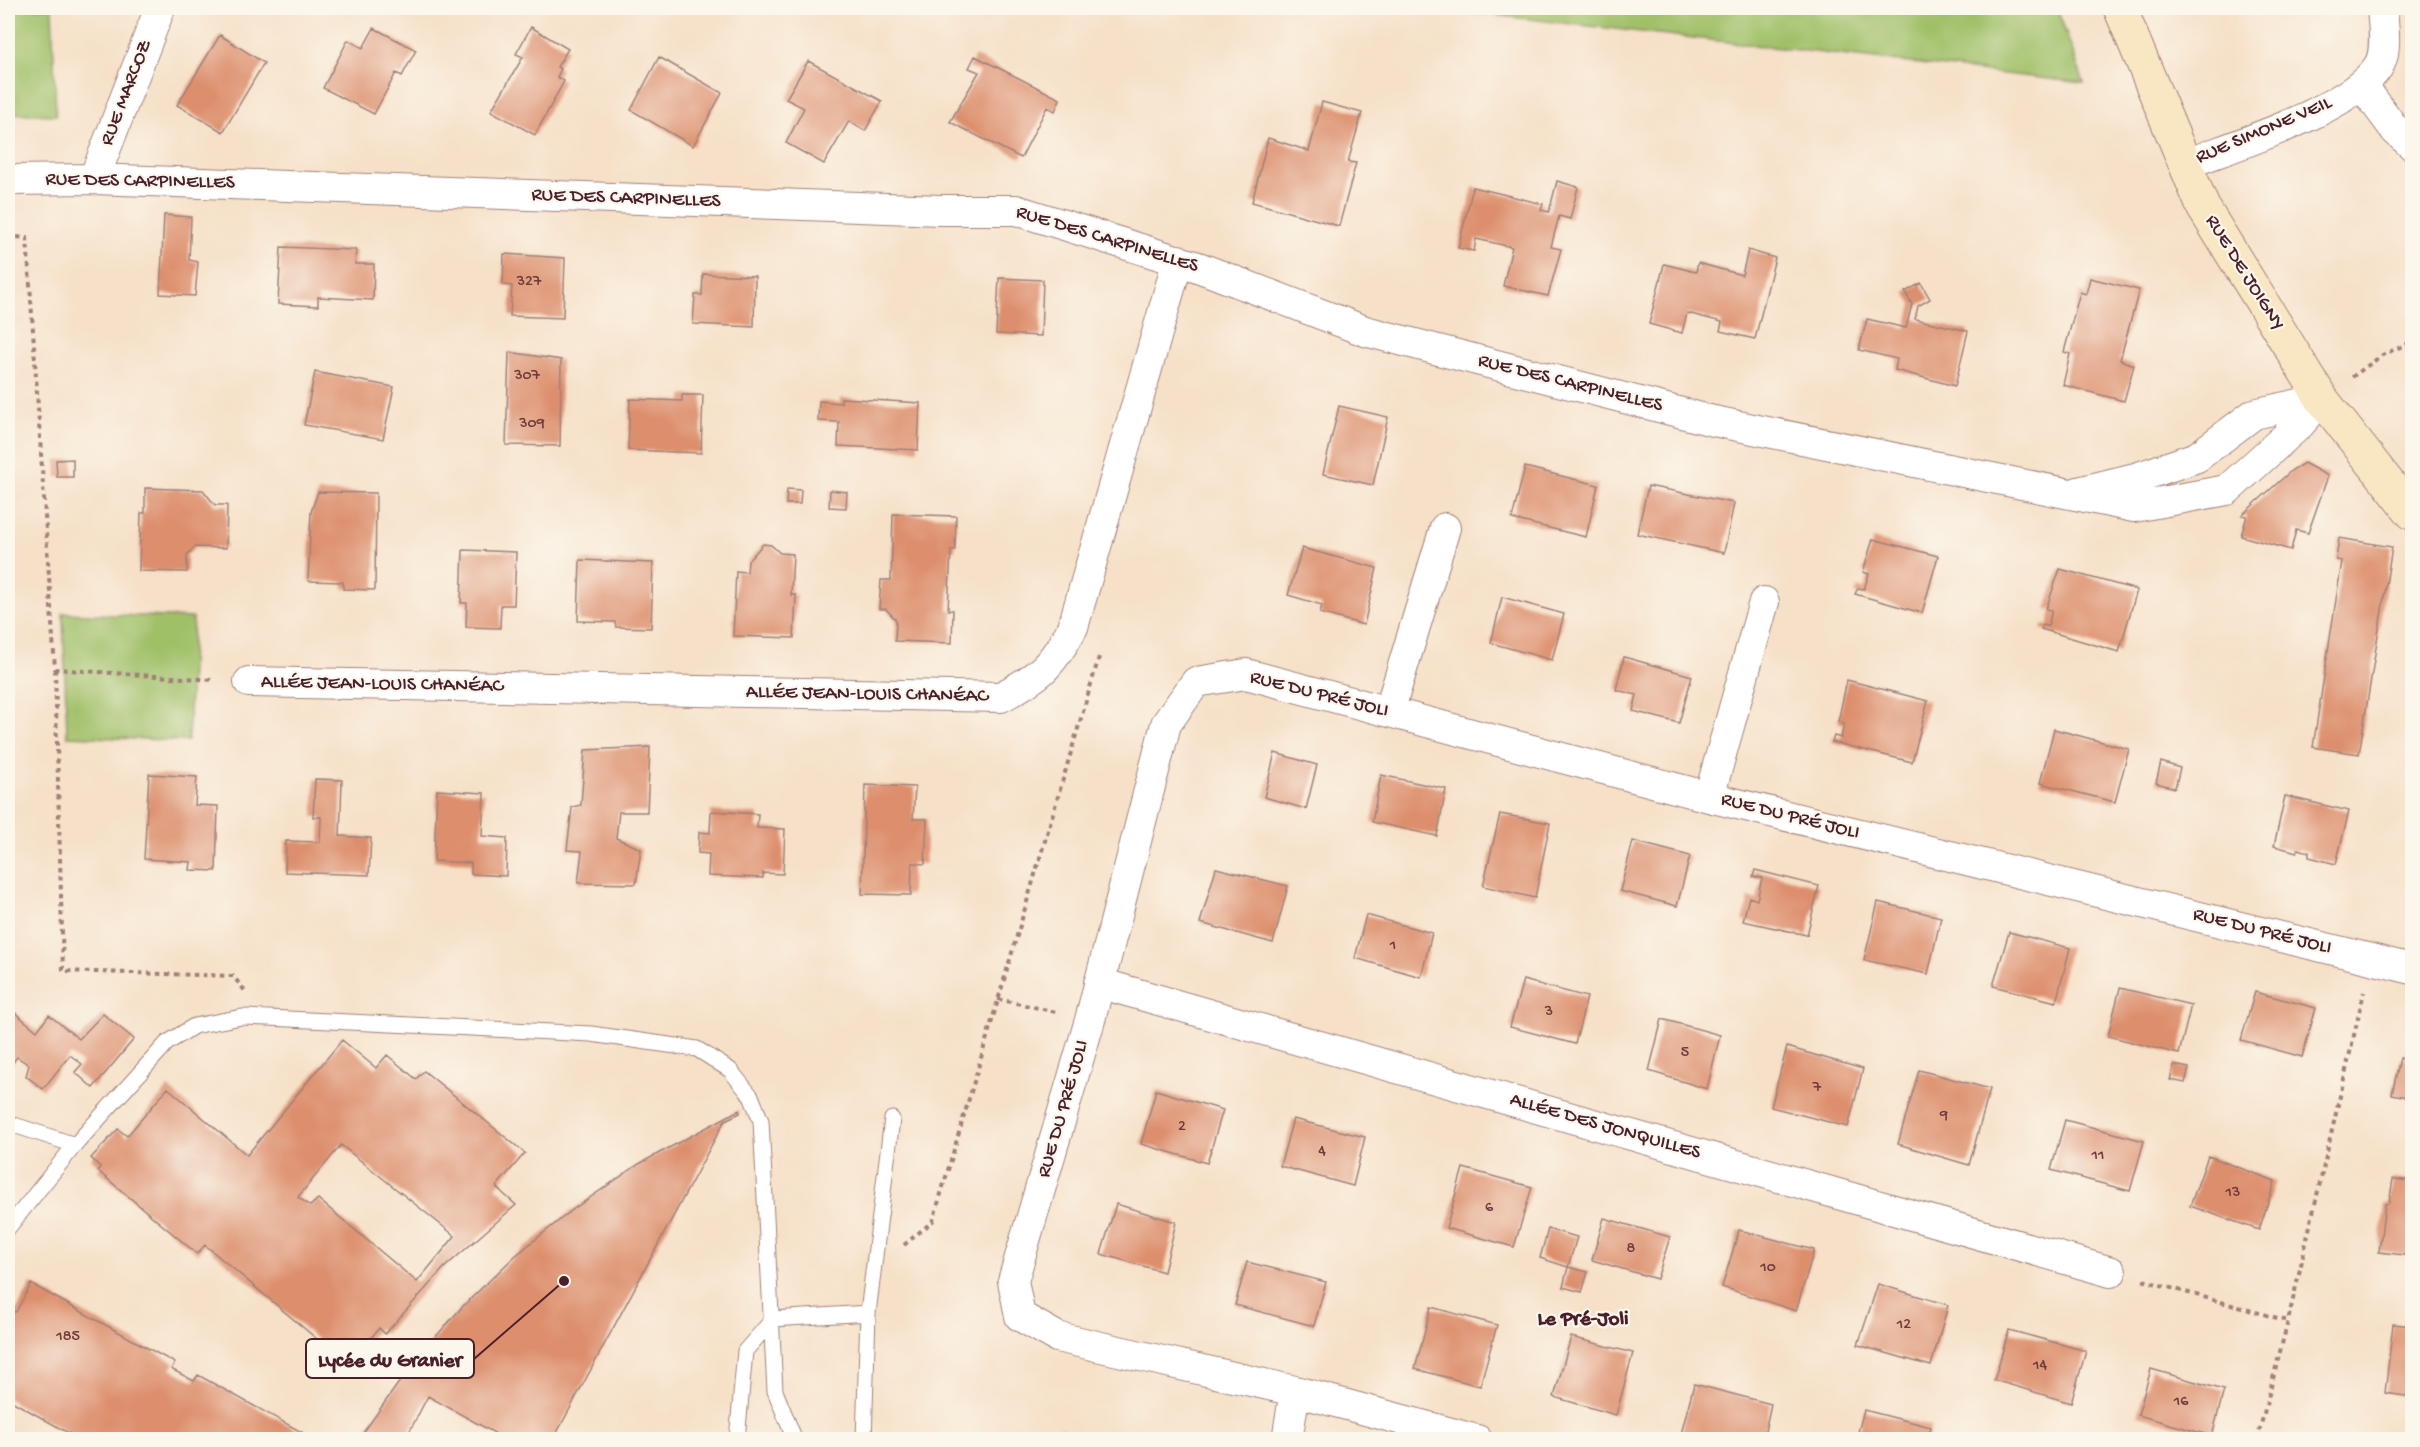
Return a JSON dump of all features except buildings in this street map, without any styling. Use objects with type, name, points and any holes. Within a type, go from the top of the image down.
[{"type":"main road","name":"RUE DE JOIGNY","points":[[2120,8],[2203,207],[2322,399],[2412,513]]},
{"type":"street","name":"RUE MARCOZ","points":[[94,179],[160,8]]},
{"type":"street","name":"RUE SIMONE VEIL","points":[[2186,164],[2308,116],[2362,85],[2380,65],[2384,38],[2382,8]]},
{"type":"street","points":[[2362,85],[2397,130],[2412,145]]},
{"type":"street","name":"RUE DES CARPINELLES","points":[[8,180],[94,179],[941,210],[1016,210],[1178,260],[1376,334],[1709,420],[2134,507],[2227,490],[2300,424],[2322,399]]},
{"type":"street","name":"ALLÉE JEAN-LOUIS CHANÉAC","points":[[249,682],[1001,697],[1035,678],[1056,658],[1073,627],[1178,260]]},
{"type":"street","name":"RUE DES CARPINELLES","points":[[2069,494],[2139,477],[2197,457],[2254,414],[2322,399]]},
{"type":"street","points":[[1389,712],[1445,528]]},
{"type":"street","points":[[1709,797],[1764,602]]},
{"type":"street","name":"RUE DU PRÉ JOLI","points":[[1477,1440],[1295,1391],[1057,1337],[1020,1316],[1013,1281],[1090,1020],[1166,724],[1196,682],[1246,674],[1709,797],[2412,969]]},
{"type":"street","name":"ALLÉE DES JONQUILLES","points":[[1099,983],[2111,1272]]},
{"type":"street","points":[[1287,1440],[1295,1391]]},
{"type":"lane","points":[[8,1228],[75,1145],[167,1043],[194,1026],[242,1017],[268,1018],[591,1034],[698,1049],[730,1070],[751,1096],[761,1121],[775,1391],[795,1440]]},
{"type":"lane","points":[[864,1440],[868,1313],[892,1119]]},
{"type":"lane","points":[[8,1123],[75,1145]]},
{"type":"lane","points":[[737,1440],[745,1351],[773,1319],[868,1313]]},
{"type":"path","points":[[8,236],[27,238],[55,669],[63,971],[233,976],[268,1018]]},
{"type":"path","points":[[2322,399],[2384,354],[2412,342]]},
{"type":"path","points":[[872,1272],[933,1221],[1100,652]]},
{"type":"path","points":[[55,669],[249,682]]},
{"type":"path","points":[[2257,1440],[2288,1321],[2371,959]]},
{"type":"path","points":[[998,999],[1090,1020]]},
{"type":"path","points":[[2111,1272],[2288,1321]]},
{"type":"green space","points":[[8,8],[52,8],[56,115],[8,113]]},
{"type":"green space","points":[[1433,8],[2057,8],[2084,83]]},
{"type":"green space","points":[[63,613],[193,618],[188,741],[67,736]]},
{"type":"place","name":"Lycée du Granier","points":[[564,1281]]},
{"type":"district","name":"Le Pré-Joli","points":[[1583,1320]]}]
